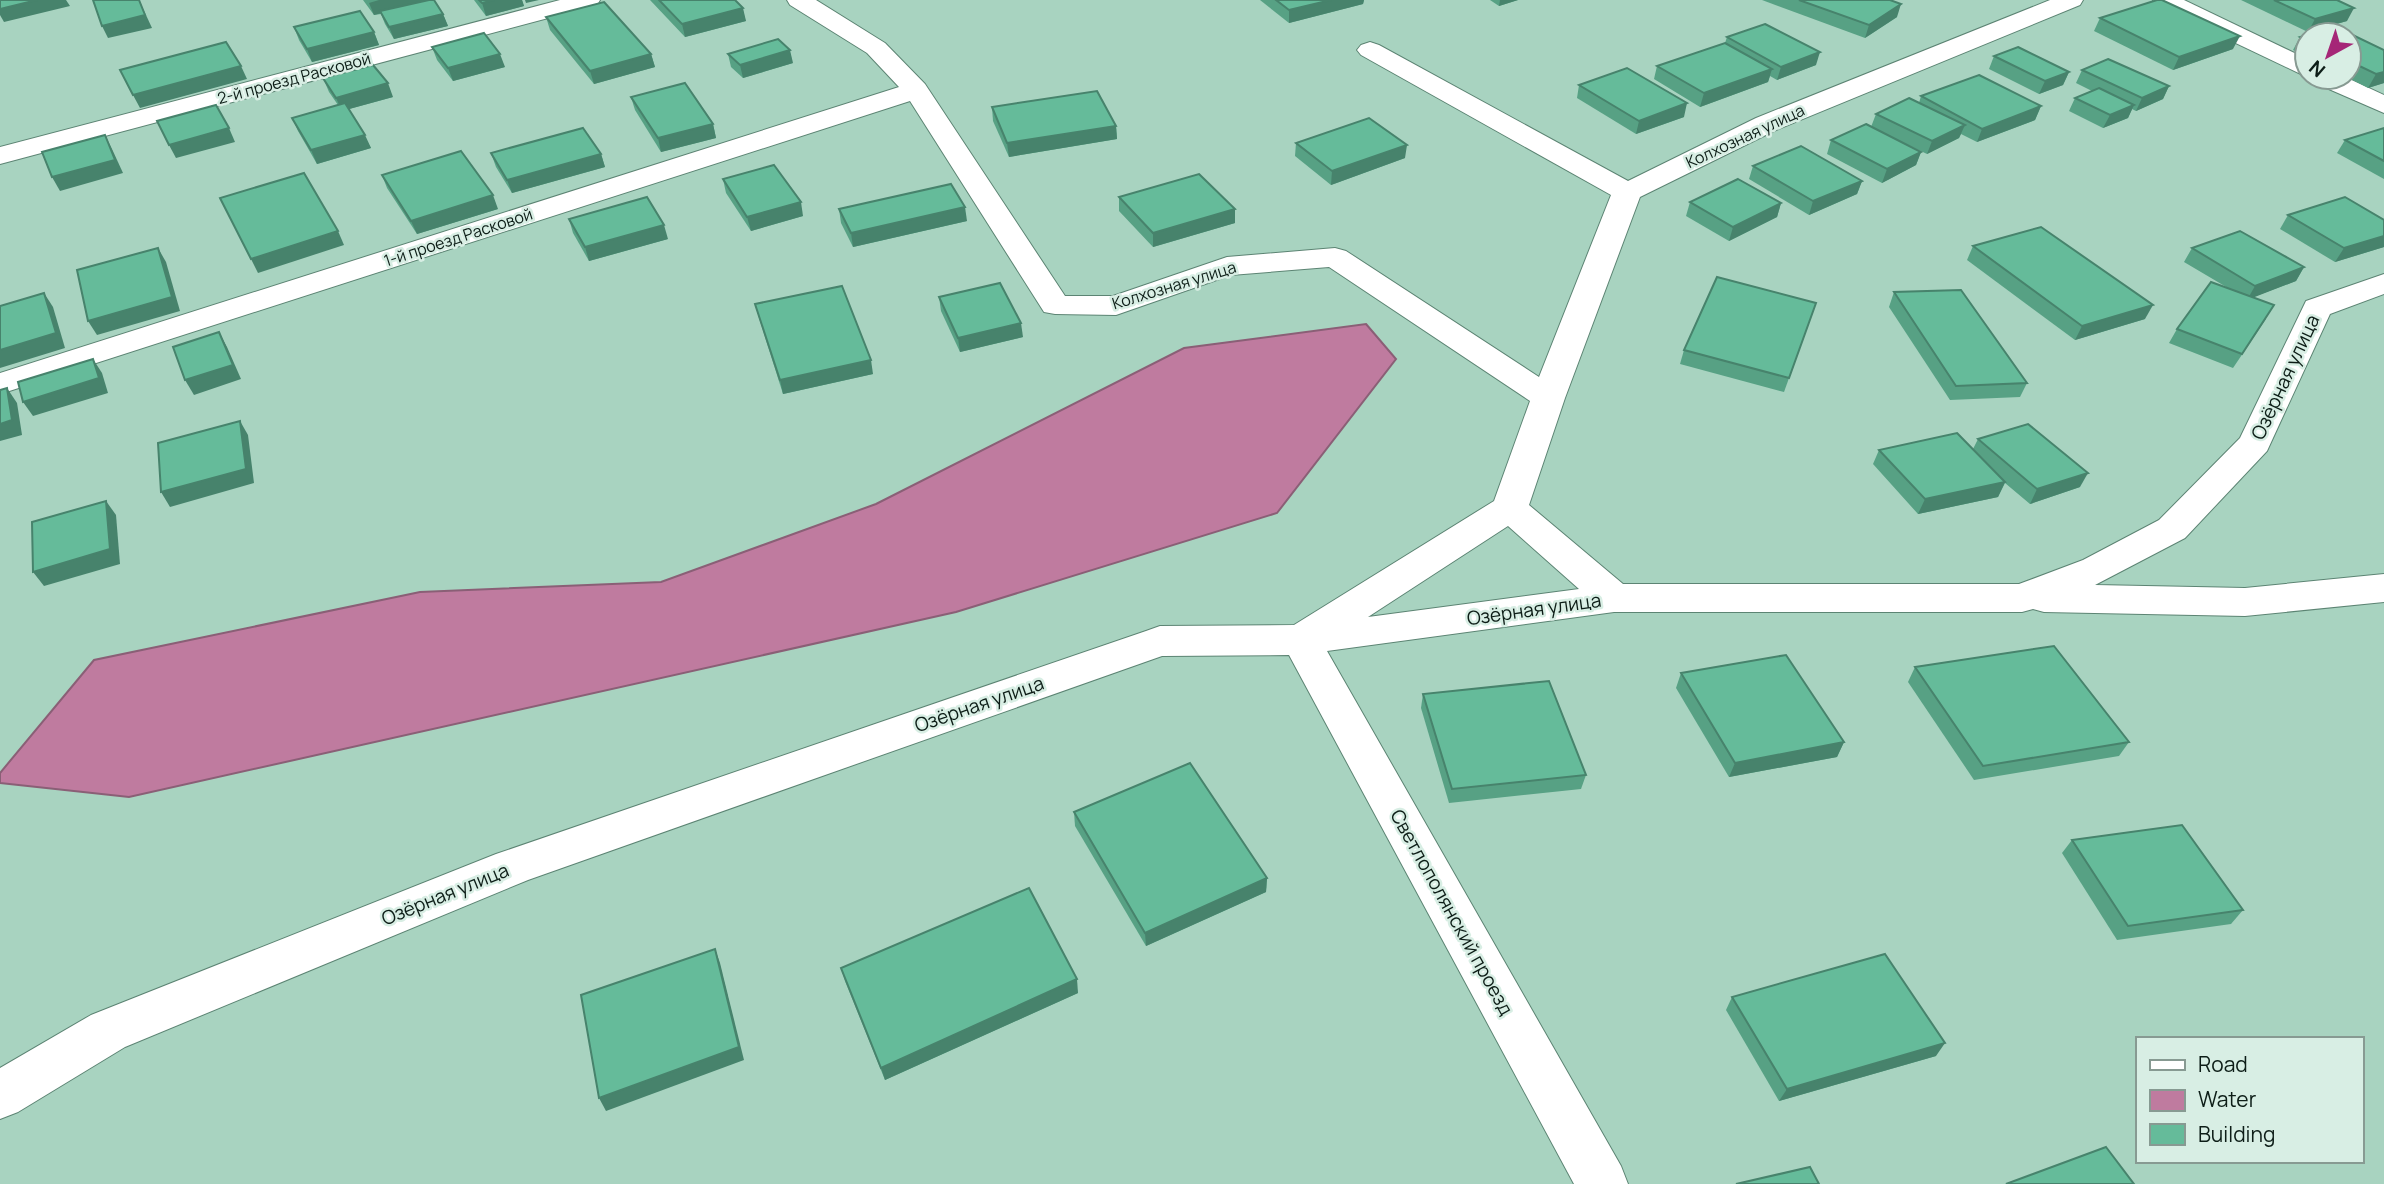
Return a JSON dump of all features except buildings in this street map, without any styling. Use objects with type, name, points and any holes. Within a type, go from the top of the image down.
[{"type":"street","name":"2-й проезд Расковой","points":[[0,156],[588,0]]},
{"type":"street","points":[[799,0],[876,48],[916,90]]},
{"type":"street","name":"Колхозная улица","points":[[1627,192],[1766,124],[2071,0]]},
{"type":"street","points":[[2165,0],[2293,62]]},
{"type":"street","points":[[1301,640],[1510,508],[1548,398],[1627,192],[1370,50]]},
{"type":"street","name":"1-й проезд Расковой","points":[[0,384],[916,90]]},
{"type":"street","name":"Колхозная улица","points":[[916,90],[1055,305],[1116,306],[1227,266],[1335,257],[1548,398]]},
{"type":"street","points":[[2354,91],[2384,105]]},
{"type":"street","name":"Озёрная улица","points":[[2022,598],[2096,570],[2172,529],[2255,443],[2317,308],[2384,283]]},
{"type":"street","points":[[1510,508],[1614,598]]},
{"type":"street","name":"Озёрная улица","points":[[0,1095],[108,1031],[512,867],[1160,641],[1301,640],[1614,598],[2245,601],[2384,588]]},
{"type":"street","name":"Светлополянский проезд","points":[[1301,640],[1602,1184]]},
{"type":"water","points":[[1366,324],[1396,359],[1277,513],[956,612],[129,797],[0,783],[0,773],[94,660],[420,592],[661,582],[876,504],[1184,348]]}]
